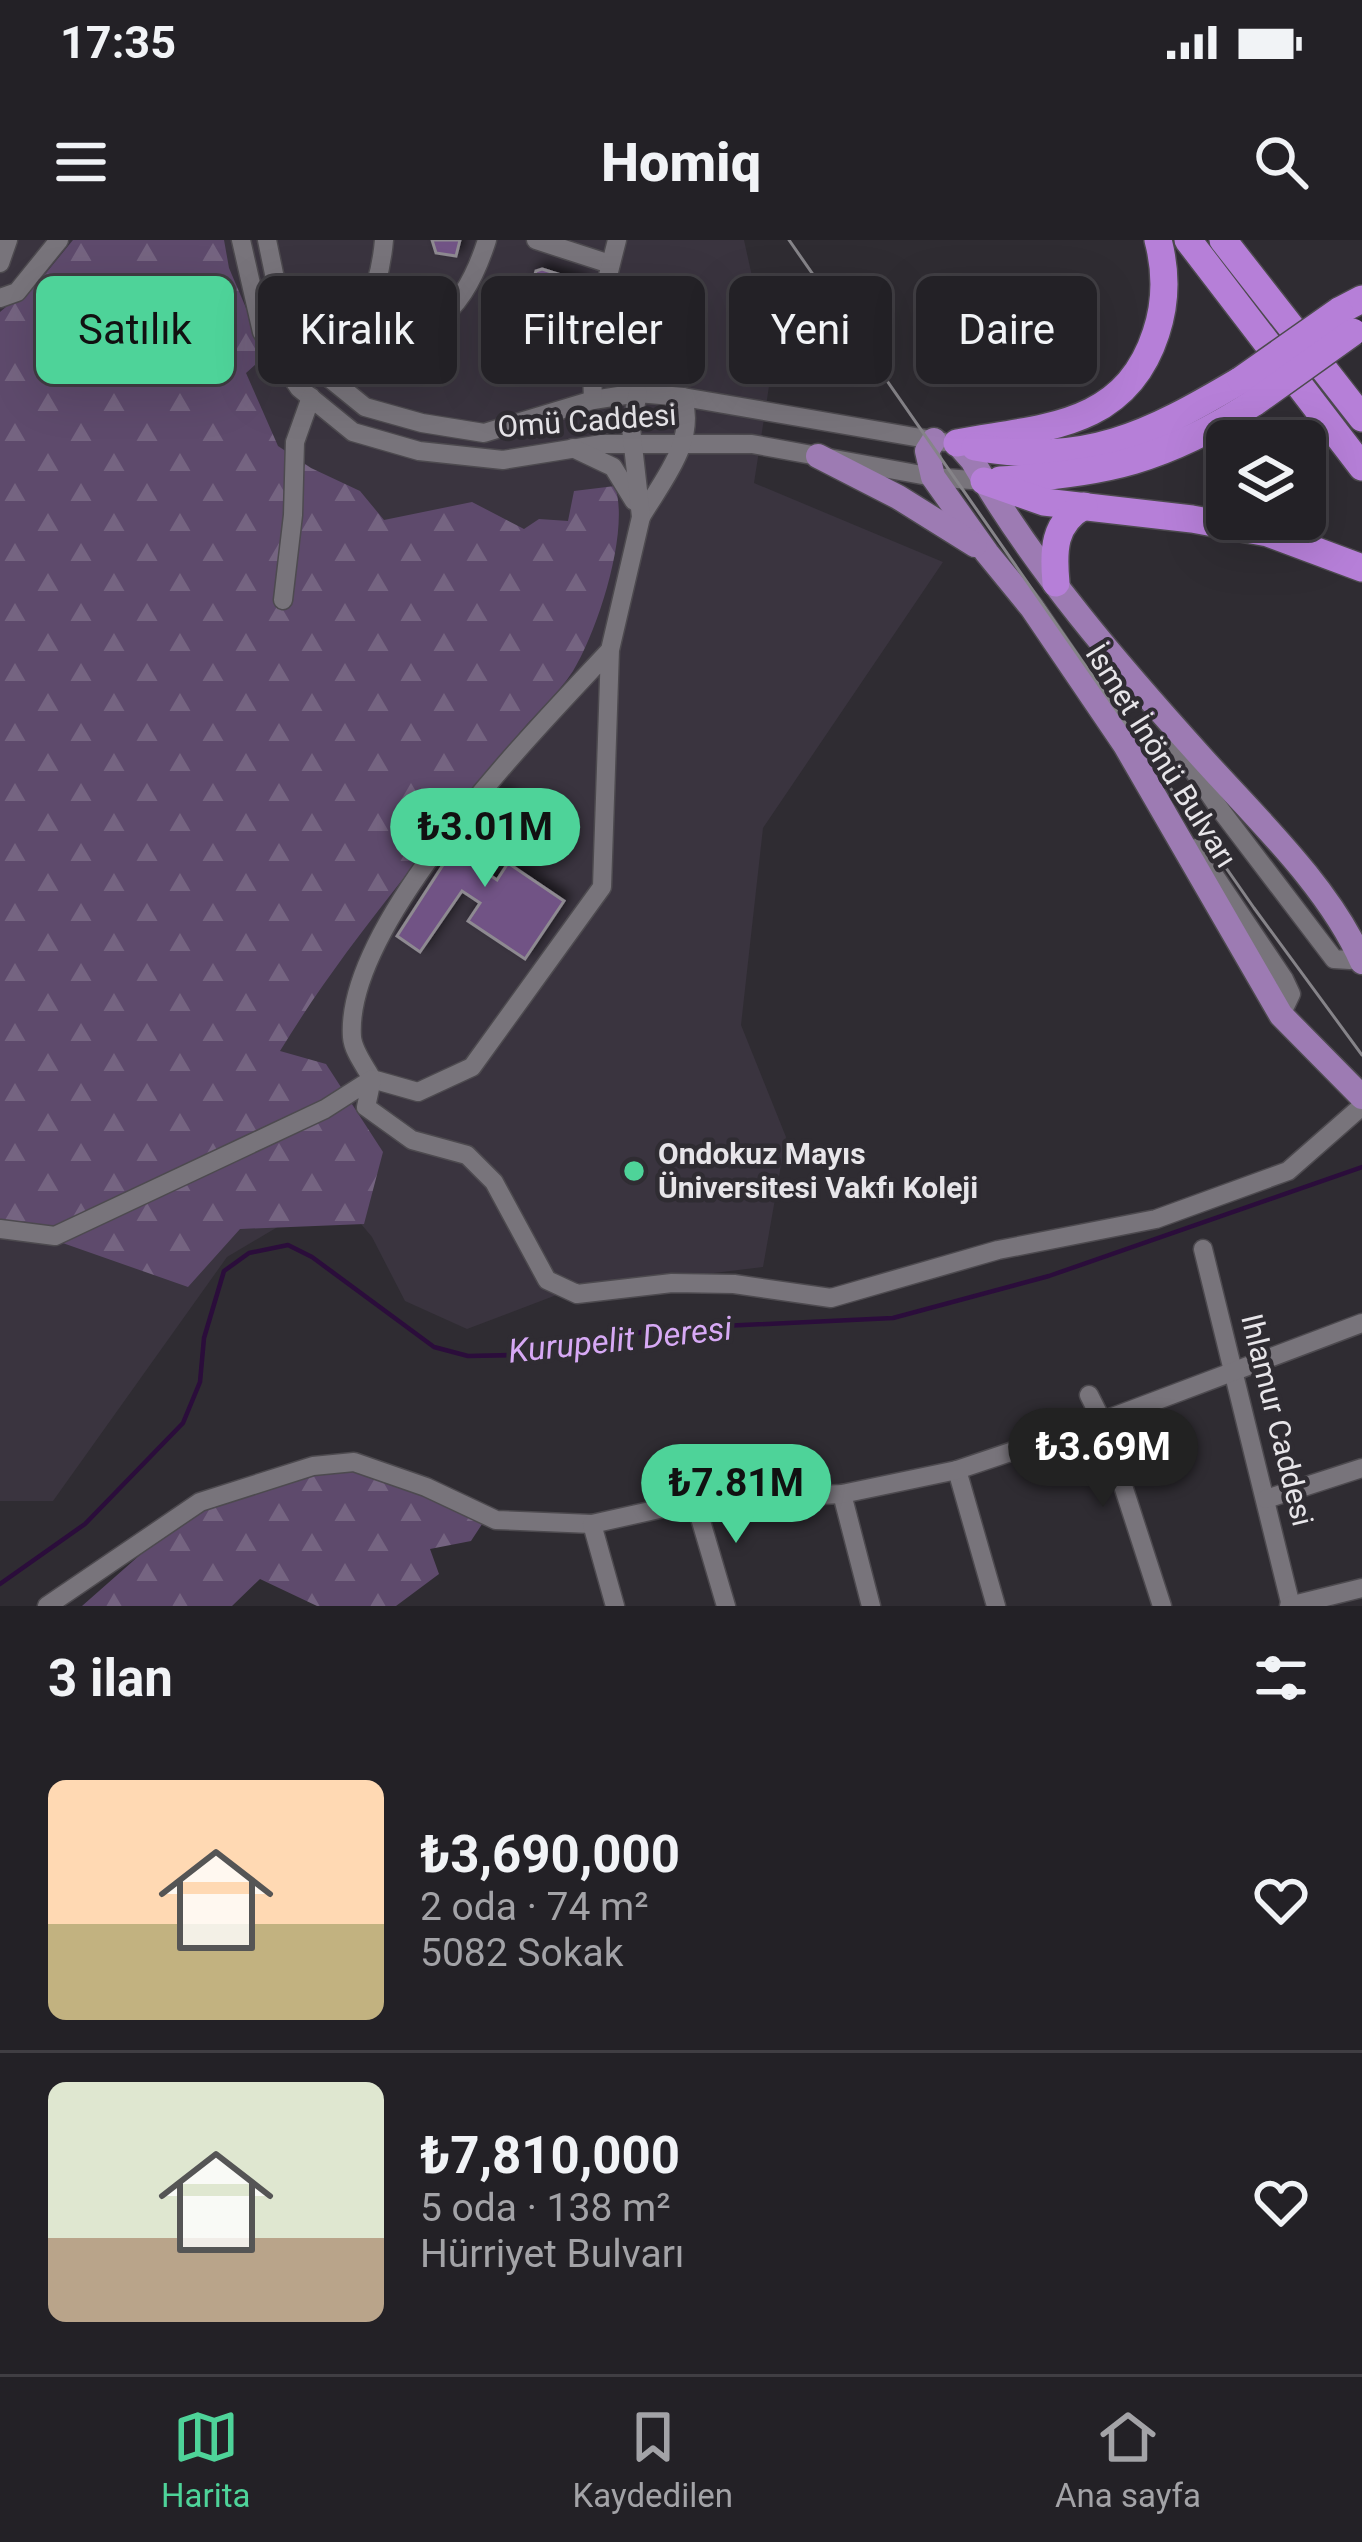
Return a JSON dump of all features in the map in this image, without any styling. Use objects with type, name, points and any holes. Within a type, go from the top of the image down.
[{"type":"highway","points":[[946,442],[1077,419],[1111,403],[1134,380],[1160,322],[1164,291],[1158,240]]},
{"type":"highway","points":[[1188,240],[1362,467]]},
{"type":"highway","points":[[1223,240],[1356,408]]},
{"type":"highway","points":[[984,481],[1124,466],[1205,434],[1248,391],[1354,317]]},
{"type":"highway","points":[[946,442],[1010,453],[1108,446],[1248,391]]},
{"type":"highway","points":[[984,481],[1044,502],[1268,533],[1362,568]]},
{"type":"highway","points":[[1056,583],[1059,530],[1067,516],[1084,506]]},
{"type":"main road","points":[[933,476],[927,451],[946,442]]},
{"type":"main road","name":"İsmet İnönü Bulvarı","points":[[946,442],[984,481],[1135,684],[1273,836],[1360,957]]},
{"type":"main road","points":[[818,456],[898,497],[987,553]]},
{"type":"main road","name":"İsmet İnönü Bulvarı","points":[[933,476],[1032,608],[1125,745],[1281,1015],[1362,1102]]},
{"type":"street","points":[[0,263],[8,240]]},
{"type":"street","points":[[0,298],[17,292],[58,240]]},
{"type":"street","name":"Omü Caddesi","points":[[241,240],[262,332],[299,388],[353,432],[419,451],[503,460],[633,443],[752,444],[984,481]]},
{"type":"street","name":"Omü Caddesi","points":[[267,240],[274,276]]},
{"type":"street","points":[[378,276],[384,240]]},
{"type":"street","points":[[457,305],[477,272],[487,240]]},
{"type":"street","points":[[536,240],[610,264]]},
{"type":"street","points":[[593,400],[591,343],[617,240]]},
{"type":"street","name":"Omü Caddesi","points":[[337,384],[365,407],[484,433],[593,400],[638,393],[946,442]]},
{"type":"street","points":[[638,393],[631,415],[640,517]]},
{"type":"street","points":[[283,600],[295,442],[311,397]]},
{"type":"street","points":[[0,1229],[55,1236],[325,1108],[372,1079],[418,1092],[472,1067],[602,887],[610,650],[640,517],[684,443],[688,416],[683,397]]},
{"type":"street","points":[[573,448],[613,467],[640,517]]},
{"type":"street","points":[[610,650],[502,765],[385,924],[355,995],[352,1042],[372,1079],[366,1107],[412,1140],[467,1155],[494,1182],[547,1280],[577,1294],[672,1283],[734,1284],[831,1298],[998,1250],[1156,1220],[1288,1171],[1362,1102]]},
{"type":"street","name":"Ihlamur Caddesi","points":[[1203,1249],[1291,1606]]},
{"type":"street","points":[[47,1606],[200,1502],[313,1466],[354,1462],[426,1487],[496,1520],[592,1524],[694,1501],[842,1494],[957,1470],[1362,1323]]},
{"type":"street","points":[[1090,1395],[1162,1606]]},
{"type":"street","points":[[1266,1499],[1362,1468]]},
{"type":"street","points":[[957,1470],[996,1606]]},
{"type":"street","points":[[842,1494],[871,1606]]},
{"type":"street","points":[[694,1501],[726,1606]]},
{"type":"street","points":[[592,1524],[615,1606]]},
{"type":"street","points":[[1291,1606],[1362,1588]]},
{"type":"shaded area","points":[[0,240],[744,240],[752,276],[729,276],[729,384],[769,384],[754,483],[943,562],[763,828],[741,1025],[786,1137],[763,1267],[567,1291],[467,1329],[405,1301],[372,1237],[335,1193],[227,1257],[53,1501],[0,1501]]},
{"type":"green space","points":[[73,240],[224,240],[232,276],[42,276]]},
{"type":"green space","points":[[234,280],[258,336],[258,362],[246,373],[278,446],[360,491],[384,520],[472,502],[524,529],[539,519],[568,521],[574,491],[615,486],[619,505],[609,580],[573,671],[362,931],[280,1051],[326,1064],[383,1152],[364,1224],[240,1229],[188,1287],[0,1221],[0,312],[36,281],[36,384],[234,384]]},
{"type":"green space","points":[[354,1462],[488,1515],[471,1541],[430,1549],[439,1574],[396,1606],[317,1606],[260,1579],[232,1606],[82,1606],[200,1502]]},
{"type":"building","points":[[432,240],[460,240],[456,256],[436,253]]},
{"type":"building","points":[[542,269],[564,276],[535,276]]},
{"type":"building","points":[[499,792],[520,806],[478,867],[497,880],[508,863],[564,901],[525,959],[468,921],[480,903],[462,891],[420,952],[397,936],[454,848]]},
{"type":"waterway","name":"Kurupelit Deresi","points":[[0,1584],[85,1524],[183,1423],[200,1382],[204,1338],[224,1271],[249,1253],[288,1245],[312,1257],[434,1347],[468,1356],[516,1355],[659,1329],[893,1318],[1049,1276],[1362,1167]]},
{"type":"tram line","points":[[789,240],[1254,908],[1362,1055]]},
{"type":"place","name":"Ondokuz Mayıs Üniversitesi Vakfı Koleji","points":[[634,1171]]}]
